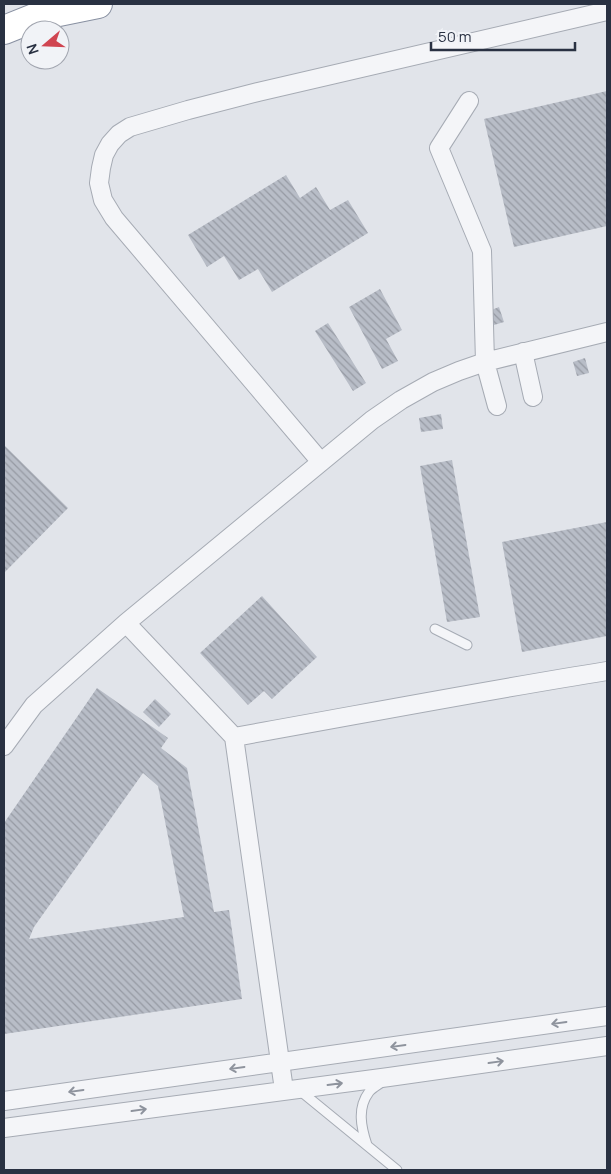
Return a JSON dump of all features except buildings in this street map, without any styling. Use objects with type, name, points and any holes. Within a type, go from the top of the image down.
[{"type":"highway","points":[[4,30],[39,16],[98,4]]},
{"type":"street","points":[[321,462],[114,218],[103,200],[99,183],[104,155],[110,144],[130,127],[188,110],[607,11]]},
{"type":"street","points":[[469,101],[438,148],[482,251],[485,362],[497,406]]},
{"type":"street","points":[[4,746],[34,705],[126,623],[372,420],[401,400],[459,370],[523,352],[607,332]]},
{"type":"street","points":[[523,352],[533,397]]},
{"type":"street","points":[[126,623],[234,737],[281,1062],[291,1090]]},
{"type":"street","points":[[234,737],[512,686],[607,671]]},
{"type":"street","points":[[4,1101],[607,1016]]},
{"type":"street","points":[[4,1128],[607,1046]]},
{"type":"lane","points":[[435,629],[467,644]]},
{"type":"lane","points":[[367,1145],[360,1120],[361,1110],[370,1090],[389,1077]]},
{"type":"lane","points":[[291,1090],[367,1145],[397,1170]]}]
